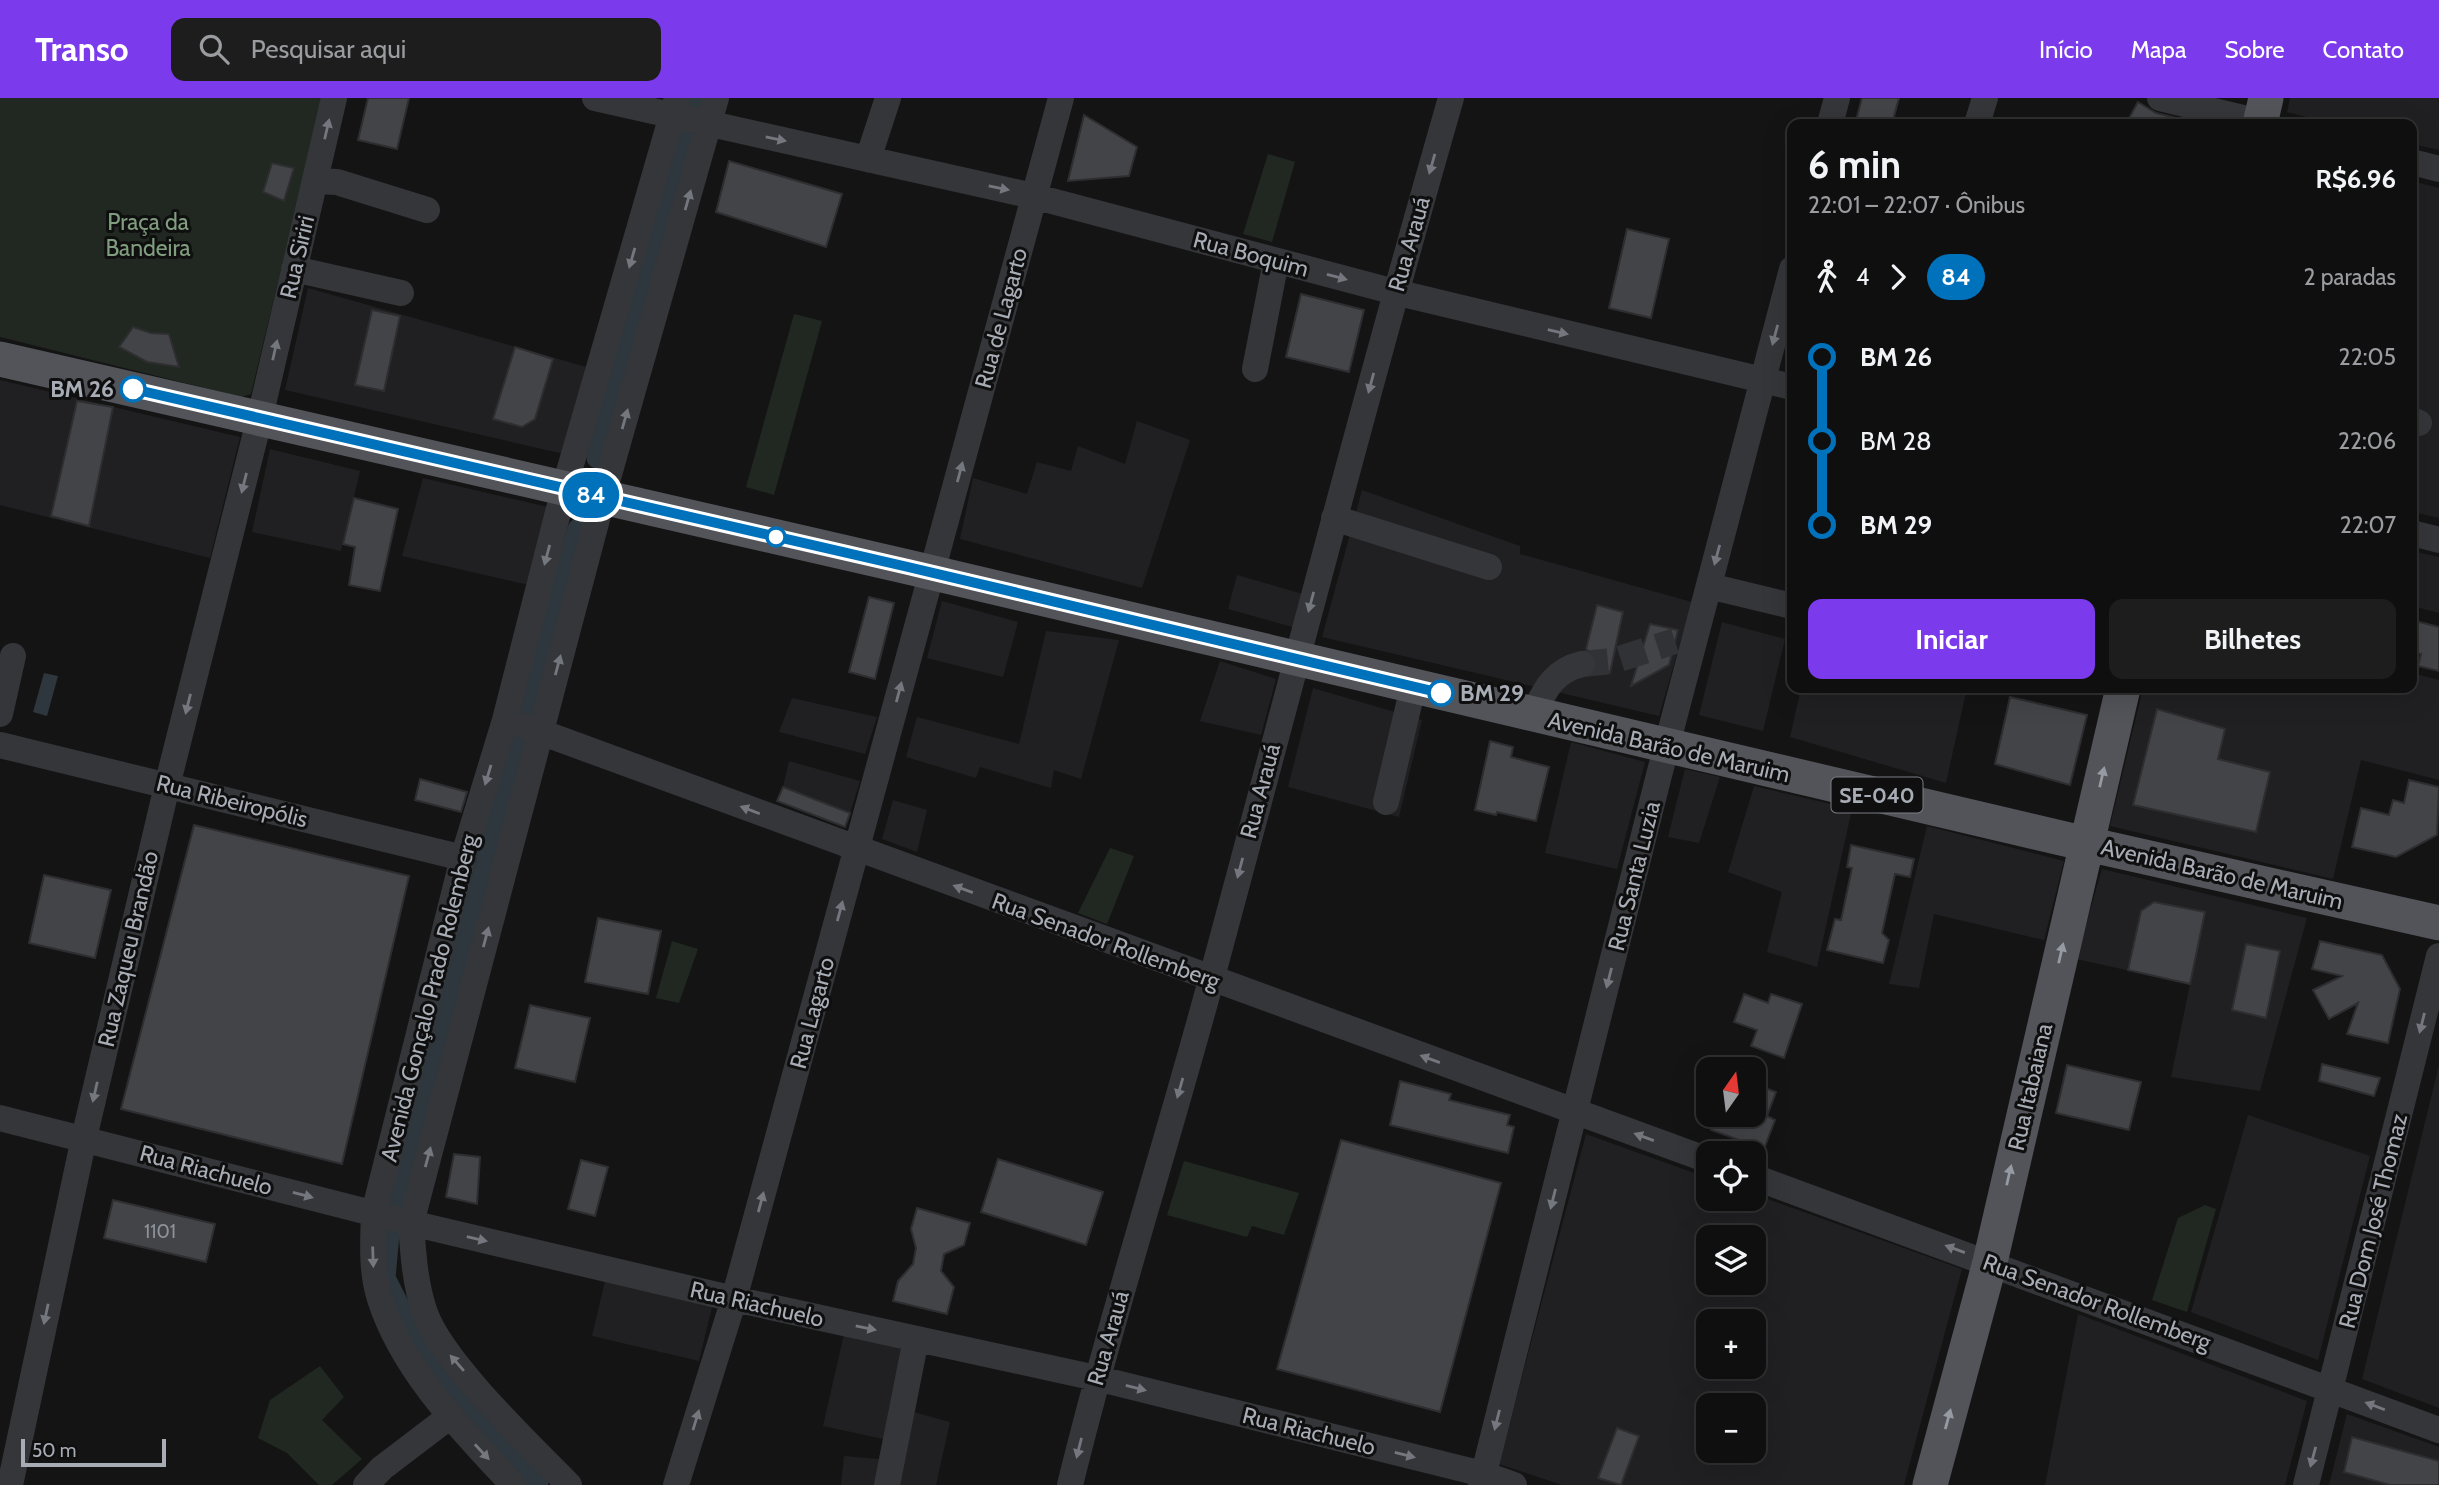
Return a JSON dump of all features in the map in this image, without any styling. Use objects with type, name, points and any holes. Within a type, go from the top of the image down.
[{"type":"main road","name":"Avenida Barão de Maruim","points":[[0,359],[605,491],[1295,660],[2087,844],[2439,922]]},
{"type":"main road","name":"Rua Itabaiana","points":[[1930,1485],[1990,1262],[2122,693]]},
{"type":"street","name":"Rua Siriri","points":[[260,417],[334,98]]},
{"type":"street","name":"Rua Boquim","points":[[596,98],[688,116],[1033,196],[1395,292],[1787,386]]},
{"type":"street","points":[[688,116],[716,98]]},
{"type":"street","points":[[871,160],[870,153],[888,98]]},
{"type":"street","name":"Rua de Lagarto","points":[[943,538],[1061,98]]},
{"type":"street","name":"Rua Arauá","points":[[1070,1485],[1096,1378],[1211,979],[1395,292],[1451,98]]},
{"type":"street","points":[[1831,119],[1837,98]]},
{"type":"street","points":[[1979,119],[1985,98]]},
{"type":"street","points":[[2160,98],[2264,117]]},
{"type":"street","name":"Avenida Gonçalo Prado Rolemberg","points":[[569,1485],[448,1353],[425,1315],[415,1273],[392,1218],[463,858],[523,726],[566,483],[688,116]]},
{"type":"street","name":"Avenida Gonçalo Prado Rolemberg","points":[[513,1485],[449,1417],[394,1333],[379,1297],[372,1263],[392,1218],[523,726],[605,491],[688,116]]},
{"type":"street","points":[[2417,163],[2439,169]]},
{"type":"street","points":[[315,181],[337,182],[427,210]]},
{"type":"street","points":[[1255,369],[1276,261]]},
{"type":"street","points":[[294,269],[401,293]]},
{"type":"street","name":"Rua Santa Luzia","points":[[1482,1480],[1667,746],[1685,640],[1709,586],[1787,288]]},
{"type":"street","name":"Rua Zaqueu Brandão","points":[[10,1485],[83,1138],[167,786],[260,417]]},
{"type":"street","points":[[1334,518],[1489,567]]},
{"type":"street","points":[[2417,534],[2439,540]]},
{"type":"street","name":"Rua Lagarto","points":[[676,1485],[734,1299],[943,538]]},
{"type":"street","points":[[1709,586],[1787,605]]},
{"type":"street","points":[[0,714],[13,656]]},
{"type":"street","points":[[1533,715],[1549,682],[1569,667],[1582,664]]},
{"type":"street","points":[[1386,802],[1413,687]]},
{"type":"street","name":"Rua Senador Rollemberg","points":[[523,726],[1696,1156]]},
{"type":"street","name":"Rua Ribeiropólis","points":[[0,745],[463,858]]},
{"type":"street","name":"Rua Dom José Thomaz","points":[[2306,1485],[2439,957]]},
{"type":"street","name":"Rua Riachuelo","points":[[0,1118],[392,1218],[734,1299],[1096,1378],[1482,1480],[1514,1485]]},
{"type":"street","name":"Rua Senador Rollemberg","points":[[1766,1181],[2439,1430]]},
{"type":"street","points":[[887,1485],[916,1339]]},
{"type":"street","points":[[366,1485],[382,1468],[449,1417]]},
{"type":"shaded area","points":[[2290,98],[2439,98],[2439,150],[2417,145],[2417,119],[2314,119],[2287,112]]},
{"type":"shaded area","points":[[2417,182],[2439,188],[2439,518],[2417,513]]},
{"type":"shaded area","points":[[308,288],[590,368],[564,454],[285,390]]},
{"type":"shaded area","points":[[0,380],[240,437],[210,558],[0,505]]},
{"type":"shaded area","points":[[1137,421],[1190,440],[1142,588],[960,539],[973,478],[1027,494],[1037,462],[1071,471],[1078,446],[1125,464]]},
{"type":"shaded area","points":[[270,449],[360,471],[341,551],[252,532]]},
{"type":"shaded area","points":[[423,478],[548,507],[529,585],[402,556]]},
{"type":"shaded area","points":[[1362,490],[1520,546],[1520,554],[1692,602],[1659,716],[1322,637]]},
{"type":"shaded area","points":[[2417,552],[2439,557],[2439,613],[2417,607]]},
{"type":"shaded area","points":[[1237,575],[1303,594],[1296,628],[1228,609]]},
{"type":"shaded area","points":[[942,601],[1018,622],[1003,677],[927,658]]},
{"type":"shaded area","points":[[1722,622],[1785,639],[1763,731],[1699,715]]},
{"type":"shaded area","points":[[1046,631],[1119,640],[1081,779],[1054,770],[1051,788],[980,767],[976,778],[906,757],[917,717],[1019,744]]},
{"type":"shaded area","points":[[1220,661],[1276,679],[1261,735],[1200,721]]},
{"type":"shaded area","points":[[44,673],[58,676],[47,716],[33,712]]},
{"type":"shaded area","points":[[2417,674],[2439,680],[2439,780],[2361,760],[2333,879],[2110,826],[2142,693],[2417,693]]},
{"type":"shaded area","points":[[1313,688],[1422,720],[1399,817],[1288,787]]},
{"type":"shaded area","points":[[1800,693],[1966,693],[1946,783],[1790,737]]},
{"type":"shaded area","points":[[792,698],[877,717],[865,754],[779,732]]},
{"type":"shaded area","points":[[1571,742],[1645,762],[1617,869],[1545,853]]},
{"type":"shaded area","points":[[789,761],[860,781],[850,813],[783,787]]},
{"type":"shaded area","points":[[1685,769],[1720,777],[1699,843],[1668,837]]},
{"type":"shaded area","points":[[1754,786],[1852,809],[1817,967],[1767,952],[1782,892],[1728,872]]},
{"type":"shaded area","points":[[893,800],[927,810],[917,852],[882,839]]},
{"type":"shaded area","points":[[1927,826],[2064,861],[2044,940],[1934,914],[1919,988],[1889,984]]},
{"type":"shaded area","points":[[2102,869],[2307,918],[2260,1091],[2171,1077],[2190,984],[2076,959]]},
{"type":"shaded area","points":[[2439,1065],[2439,1408],[2362,1379]]},
{"type":"shaded area","points":[[2248,1115],[2370,1156],[2318,1360],[2191,1312]]},
{"type":"shaded area","points":[[1586,1134],[1696,1174],[1696,1211],[1766,1211],[1766,1198],[1962,1269],[1904,1485],[1562,1485],[1499,1464]]},
{"type":"shaded area","points":[[605,1281],[712,1307],[699,1361],[592,1336]]},
{"type":"shaded area","points":[[2078,1314],[2307,1401],[2285,1485],[2045,1485]]},
{"type":"shaded area","points":[[844,1334],[906,1346],[910,1411],[950,1422],[936,1485],[841,1485],[844,1456],[879,1459],[883,1439],[823,1426]]},
{"type":"shaded area","points":[[2347,1414],[2439,1447],[2439,1485],[2329,1485]]},
{"type":"green space","name":"Praça da Bandeira","points":[[0,98],[322,98],[251,394],[241,397],[0,337]]},
{"type":"green space","points":[[1268,154],[1295,162],[1272,242],[1243,234]]},
{"type":"green space","points":[[794,314],[822,321],[774,495],[746,487]]},
{"type":"green space","points":[[1110,848],[1134,856],[1107,924],[1078,913]]},
{"type":"green space","points":[[672,941],[698,949],[679,1003],[656,998]]},
{"type":"green space","points":[[1184,1161],[1299,1193],[1284,1235],[1252,1226],[1247,1237],[1167,1215]]},
{"type":"green space","points":[[2205,1205],[2216,1209],[2187,1312],[2152,1300],[2178,1218]]},
{"type":"green space","points":[[320,1366],[344,1397],[322,1420],[362,1459],[332,1485],[319,1485],[287,1453],[258,1438],[270,1400]]},
{"type":"building","points":[[368,98],[409,98],[397,149],[358,140]]},
{"type":"building","points":[[1862,98],[1899,98],[1893,119],[1856,119]]},
{"type":"building","points":[[2138,102],[2156,113],[2181,119],[2129,119]]},
{"type":"building","points":[[1084,115],[1137,147],[1129,176],[1068,181]]},
{"type":"building","points":[[729,161],[842,194],[826,247],[716,212]]},
{"type":"building","points":[[272,163],[294,168],[284,201],[263,192]]},
{"type":"building","points":[[1627,229],[1669,239],[1651,318],[1609,308]]},
{"type":"building","points":[[1301,294],[1364,310],[1349,372],[1286,357]]},
{"type":"building","points":[[372,310],[400,316],[384,391],[355,385]]},
{"type":"building","points":[[133,327],[151,333],[169,334],[179,367],[147,362],[119,347]]},
{"type":"building","points":[[515,347],[553,359],[535,419],[522,427],[493,419]]},
{"type":"building","points":[[77,401],[113,407],[89,526],[51,516]]},
{"type":"building","points":[[354,498],[398,509],[380,591],[349,585],[355,547],[343,544]]},
{"type":"building","points":[[869,597],[894,603],[875,679],[849,672]]},
{"type":"building","points":[[1597,605],[1623,612],[1610,673],[1597,669],[1597,659],[1586,649]]},
{"type":"building","points":[[2417,621],[2439,627],[2439,671],[2418,666],[2421,654],[2417,653]]},
{"type":"building","points":[[1650,624],[1678,630],[1669,665],[1631,686]]},
{"type":"building","points":[[2010,697],[2087,715],[2070,785],[1995,764]]},
{"type":"building","points":[[2157,709],[2225,729],[2218,759],[2270,772],[2256,832],[2133,805]]},
{"type":"building","points":[[1490,741],[1513,747],[1511,757],[1549,767],[1536,821],[1475,810]]},
{"type":"building","points":[[420,779],[467,792],[461,812],[415,800]]},
{"type":"building","points":[[2409,780],[2439,787],[2437,835],[2396,857],[2352,847],[2361,808],[2389,815],[2393,800],[2404,803]]},
{"type":"building","points":[[783,787],[850,813],[845,827],[777,801]]},
{"type":"building","points":[[194,825],[409,876],[342,1164],[121,1109]]},
{"type":"building","points":[[1851,845],[1914,859],[1910,877],[1895,874],[1882,933],[1889,940],[1883,963],[1827,950],[1835,919],[1841,920],[1852,868],[1847,867]]},
{"type":"building","points":[[44,875],[111,890],[95,958],[29,943]]},
{"type":"building","points":[[2154,902],[2205,912],[2190,984],[2128,970],[2141,911]]},
{"type":"building","points":[[598,918],[661,931],[648,994],[585,982]]},
{"type":"building","points":[[2320,941],[2382,955],[2400,989],[2388,1043],[2347,1034],[2358,1003],[2329,1019],[2313,990],[2342,976],[2312,969]]},
{"type":"building","points":[[2246,944],[2280,951],[2266,1018],[2232,1010]]},
{"type":"building","points":[[1744,994],[1768,1003],[1771,994],[1802,1004],[1784,1058],[1751,1046],[1757,1030],[1734,1022]]},
{"type":"building","points":[[530,1005],[590,1018],[575,1082],[515,1068]]},
{"type":"building","points":[[2322,1064],[2380,1078],[2374,1096],[2319,1081]]},
{"type":"building","points":[[2067,1065],[2141,1082],[2129,1130],[2056,1113]]},
{"type":"building","points":[[1400,1081],[1451,1094],[1449,1100],[1510,1115],[1507,1125],[1514,1127],[1508,1153],[1390,1125]]},
{"type":"building","points":[[1766,1088],[1776,1092],[1767,1116],[1775,1120],[1766,1144],[1766,1141],[1742,1141],[1711,1130],[1712,1127],[1766,1127]]},
{"type":"building","points":[[1341,1140],[1501,1183],[1440,1412],[1277,1369]]},
{"type":"building","points":[[454,1154],[480,1157],[477,1204],[446,1197]]},
{"type":"building","points":[[998,1159],[1103,1192],[1086,1245],[981,1212]]},
{"type":"building","points":[[581,1160],[608,1167],[595,1216],[568,1209]]},
{"type":"building","points":[[113,1200],[215,1224],[206,1262],[104,1238]]},
{"type":"building","points":[[917,1208],[970,1223],[964,1245],[944,1254],[941,1271],[954,1287],[947,1314],[893,1301],[898,1281],[913,1264],[916,1248],[911,1229]]},
{"type":"building","points":[[1617,1428],[1639,1436],[1621,1485],[1598,1478]]},
{"type":"building","points":[[2352,1437],[2439,1461],[2439,1485],[2390,1485],[2344,1472]]},
{"type":"waterway","points":[[597,458],[693,98]]},
{"type":"waterway","points":[[538,1485],[468,1411],[415,1337],[385,1278],[389,1234],[401,1172],[578,529]]},
{"type":"tunnel","points":[[1582,664],[1613,661],[1675,641]]},
{"type":"bus line","name":"84","points":[[133,389],[1441,693]]},
{"type":"place","name":"BM 26","points":[[133,389]]},
{"type":"place","name":"BM 29","points":[[1441,693]]}]
